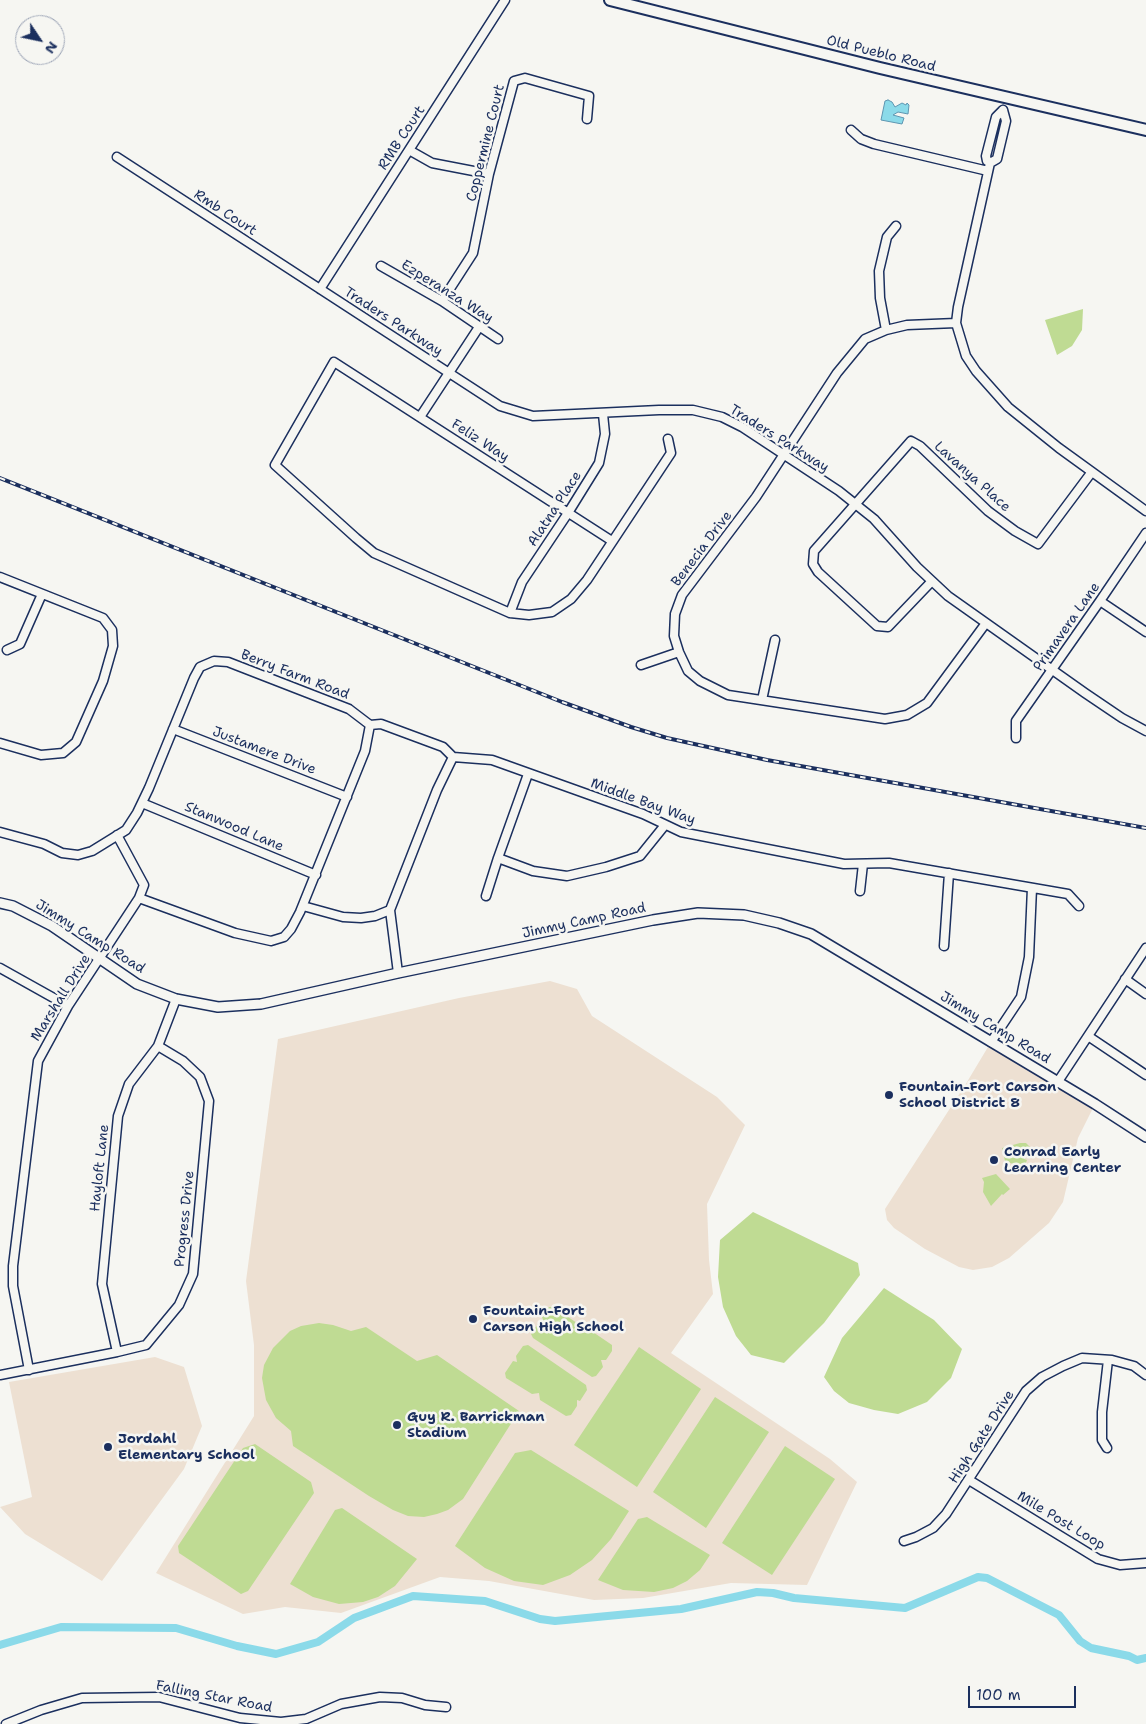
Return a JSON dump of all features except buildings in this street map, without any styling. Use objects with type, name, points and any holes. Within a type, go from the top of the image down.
[{"type":"main road","name":"Old Pueblo Road","points":[[610,0],[1007,98],[1146,130]]},
{"type":"street","name":"RMB Court","points":[[320,289],[505,0]]},
{"type":"street","name":"Coppermine Court","points":[[442,301],[473,253],[489,174],[514,81],[525,78],[589,96],[587,119]]},
{"type":"street","points":[[1007,98],[1003,110],[997,114],[986,156],[989,167],[960,297],[956,323],[966,356],[976,371],[1008,407],[1091,473],[1146,511]]},
{"type":"street","points":[[851,130],[861,139],[874,144],[989,167]]},
{"type":"street","points":[[409,150],[432,163],[489,174]]},
{"type":"street","name":"Rmb Court","points":[[117,157],[320,289]]},
{"type":"street","points":[[886,330],[880,298],[878,271],[887,237],[896,226]]},
{"type":"street","name":"Ezperanza Way","points":[[381,266],[442,301],[498,339]]},
{"type":"street","name":"Traders Parkway","points":[[320,289],[500,406],[533,416],[693,410],[722,417],[742,427],[839,491],[874,519],[917,567],[948,596],[1122,718],[1146,731]]},
{"type":"street","name":"Benecia Drive","points":[[956,323],[907,325],[886,330],[865,340],[837,372],[756,497],[682,595],[675,614],[674,636],[688,671],[700,682],[728,695],[885,719],[907,715],[927,703],[986,623]]},
{"type":"street","points":[[420,417],[480,327]]},
{"type":"street","name":"Feliz Way","points":[[510,613],[374,553],[275,465],[334,362],[612,541]]},
{"type":"street","name":"Alatna Place","points":[[510,613],[522,582],[599,463],[605,434],[603,414]]},
{"type":"street","points":[[510,613],[529,615],[552,612],[571,599],[587,580],[671,453],[668,439]]},
{"type":"street","name":"Lavanya Place","points":[[855,504],[911,440],[920,446],[988,511],[1015,531],[1038,544],[1091,473]]},
{"type":"street","points":[[855,504],[814,552],[813,564],[818,572],[877,626],[888,627],[932,581]]},
{"type":"street","name":"Primavera Lane","points":[[1016,738],[1016,721],[1146,533]]},
{"type":"street","points":[[0,577],[103,618],[112,630],[113,646],[103,681],[76,742],[63,753],[42,755],[0,744]]},
{"type":"street","points":[[7,650],[20,644],[42,594]]},
{"type":"street","points":[[1100,601],[1146,632]]},
{"type":"street","points":[[112,630],[121,627]]},
{"type":"street","points":[[762,700],[775,640]]},
{"type":"street","points":[[642,665],[679,652]]},
{"type":"street","name":"Berry Farm Road","points":[[0,832],[44,844],[62,852],[78,855],[92,851],[126,830],[142,803],[194,678],[200,667],[214,661],[228,662],[349,708],[370,725]]},
{"type":"street","points":[[117,835],[144,885],[139,898],[234,933],[271,942],[284,937],[291,930],[303,906],[365,751],[370,725],[381,724],[442,747],[454,757],[437,790],[390,910],[398,973]]},
{"type":"street","name":"Justamere Drive","points":[[173,729],[346,797]]},
{"type":"street","name":"Middle Bay Way","points":[[454,757],[492,760],[643,814],[681,832],[844,864],[889,863],[1068,894],[1079,906]]},
{"type":"street","points":[[486,896],[528,774]]},
{"type":"street","name":"Stanwood Lane","points":[[142,803],[316,875]]},
{"type":"street","points":[[498,858],[533,871],[567,876],[606,867],[640,856],[665,825]]},
{"type":"street","points":[[860,891],[863,864]]},
{"type":"street","points":[[944,946],[949,874]]},
{"type":"street","points":[[991,1042],[1020,997],[1029,957],[1032,888]]},
{"type":"street","name":"Marshall Drive","points":[[29,1370],[13,1286],[13,1266],[38,1061],[68,1006],[139,898]]},
{"type":"street","name":"Jimmy Camp Road","points":[[0,902],[13,906],[52,926],[137,984],[176,999],[218,1007],[261,1004],[398,973],[653,920],[698,913],[744,915],[779,923],[811,934],[1095,1104],[1146,1137]]},
{"type":"street","points":[[303,906],[343,917],[361,918],[375,916],[390,910]]},
{"type":"street","points":[[1057,1083],[1146,948]]},
{"type":"street","points":[[0,968],[68,1006]]},
{"type":"street","points":[[1125,979],[1146,994]]},
{"type":"street","name":"Hayloft Lane","points":[[117,1352],[102,1284],[118,1116],[129,1084],[158,1046],[176,999]]},
{"type":"street","points":[[1088,1036],[1146,1075]]},
{"type":"street","name":"Progress Drive","points":[[0,1375],[146,1345],[179,1305],[193,1274],[209,1102],[200,1077],[183,1061],[158,1046]]},
{"type":"street","name":"High Gate Drive","points":[[904,1541],[933,1528],[946,1514],[1026,1391],[1042,1377],[1082,1358],[1108,1360],[1134,1366],[1146,1375]]},
{"type":"street","points":[[1106,1448],[1102,1440],[1102,1412],[1108,1360]]},
{"type":"street","name":"Mile Post Loop","points":[[969,1480],[1098,1559],[1120,1565],[1146,1563]]},
{"type":"street","name":"Falling Star Road","points":[[6,1724],[41,1710],[82,1698],[159,1697],[262,1722],[306,1719],[341,1704],[380,1697],[402,1698],[446,1707]]},
{"type":"shaded area","name":"Fountain-Fort Carson High School","points":[[550,981],[577,989],[592,1016],[717,1097],[745,1125],[707,1204],[709,1260],[713,1294],[671,1353],[830,1459],[857,1482],[807,1585],[731,1583],[643,1598],[594,1600],[489,1581],[440,1577],[341,1613],[285,1607],[243,1614],[156,1573],[254,1416],[254,1345],[246,1281],[278,1039],[459,998]]},
{"type":"shaded area","name":"Conrad Early Learning Center","points":[[991,1042],[1095,1104],[1078,1138],[1063,1202],[1049,1223],[1009,1258],[992,1267],[973,1270],[959,1267],[925,1249],[894,1228],[887,1220],[885,1209]]},
{"type":"shaded area","name":"Jordahl Elementary School","points":[[155,1357],[184,1367],[202,1426],[184,1469],[102,1581],[25,1534],[0,1507],[32,1497],[9,1382]]},
{"type":"green space","points":[[1083,309],[1082,330],[1072,346],[1057,355],[1045,320]]},
{"type":"green space","points":[[1026,1143],[1030,1147],[1029,1150],[1027,1149],[1024,1159],[1027,1160],[1024,1168],[1005,1161],[1002,1148]]},
{"type":"green space","points":[[996,1174],[1010,1189],[1002,1194],[991,1206],[983,1192],[984,1182],[982,1178]]},
{"type":"green space","points":[[753,1212],[858,1263],[860,1275],[824,1323],[784,1363],[751,1355],[736,1336],[723,1307],[718,1277],[720,1240]]},
{"type":"green space","points":[[884,1288],[934,1320],[962,1349],[951,1378],[927,1402],[898,1414],[849,1403],[834,1391],[824,1377],[842,1338]]},
{"type":"green space","points":[[549,1307],[553,1307],[580,1325],[581,1329],[587,1328],[612,1345],[612,1351],[606,1360],[601,1360],[603,1367],[596,1376],[592,1377],[533,1338],[531,1334],[538,1324],[544,1322],[542,1317]]},
{"type":"green space","name":"Guy R. Barrickman Stadium","points":[[319,1323],[351,1331],[366,1327],[417,1361],[437,1355],[519,1411],[463,1499],[448,1510],[437,1514],[424,1517],[408,1516],[393,1510],[369,1496],[293,1446],[291,1431],[276,1418],[266,1400],[262,1378],[264,1365],[273,1348],[290,1331],[301,1326]]},
{"type":"green space","points":[[528,1345],[586,1385],[587,1390],[580,1401],[577,1400],[577,1406],[571,1415],[566,1416],[540,1400],[539,1393],[532,1394],[506,1378],[505,1373],[513,1361],[517,1362],[516,1356],[523,1346]]},
{"type":"green space","points":[[639,1347],[701,1389],[637,1487],[574,1445]]},
{"type":"green space","points":[[715,1397],[769,1432],[706,1528],[653,1492]]},
{"type":"green space","points":[[255,1444],[311,1482],[314,1493],[248,1591],[241,1594],[179,1553],[178,1546],[243,1448]]},
{"type":"green space","points":[[785,1446],[835,1479],[772,1575],[722,1543]]},
{"type":"green space","points":[[531,1450],[629,1511],[611,1539],[592,1560],[570,1575],[543,1585],[514,1581],[485,1568],[455,1546],[515,1453]]},
{"type":"green space","points":[[342,1508],[417,1559],[395,1586],[378,1597],[363,1602],[339,1604],[313,1597],[290,1584],[335,1510]]},
{"type":"green space","points":[[647,1517],[710,1555],[700,1570],[687,1581],[673,1588],[654,1592],[623,1590],[598,1580],[638,1519]]},
{"type":"water","points":[[888,100],[895,107],[902,103],[909,105],[908,114],[898,112],[893,115],[904,118],[902,124],[881,120],[885,101]]},
{"type":"waterway","points":[[0,1645],[61,1627],[176,1628],[237,1646],[276,1654],[318,1642],[354,1618],[413,1596],[485,1601],[540,1619],[555,1621],[681,1609],[757,1592],[773,1593],[794,1598],[905,1608],[978,1577],[987,1578],[1059,1615],[1080,1641],[1091,1648],[1129,1656],[1137,1660],[1146,1658]]},
{"type":"railway","points":[[0,478],[562,702],[667,738],[767,760],[1146,828]]},
{"type":"place","name":"Fountain-Fort Carson School District 8","points":[[889,1095]]},
{"type":"place","name":"Conrad Early Learning Center","points":[[994,1160]]},
{"type":"place","name":"Fountain-Fort Carson High School","points":[[473,1319]]},
{"type":"place","name":"Guy R. Barrickman Stadium","points":[[397,1425]]},
{"type":"place","name":"Jordahl Elementary School","points":[[108,1447]]}]
